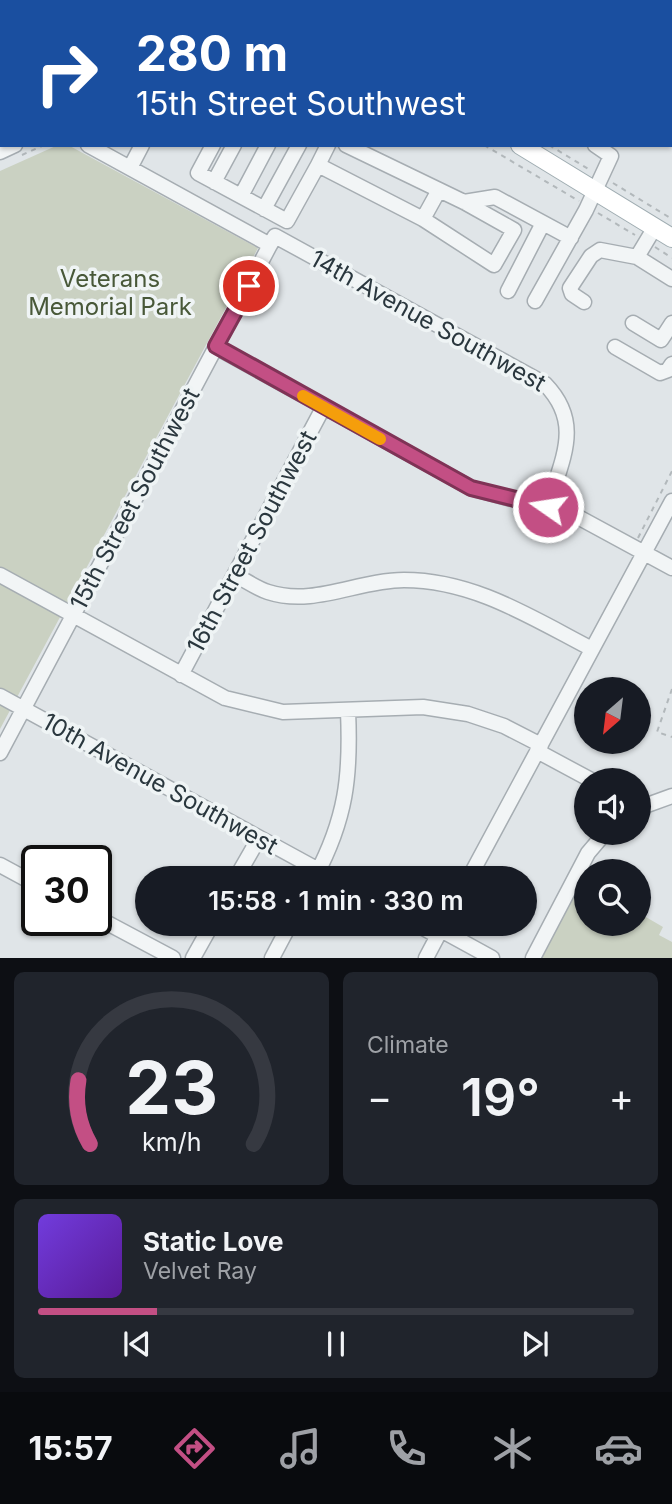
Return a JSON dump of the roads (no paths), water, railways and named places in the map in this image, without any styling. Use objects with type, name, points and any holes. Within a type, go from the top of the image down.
[{"type":"main road","points":[[523,147],[672,238]]},
{"type":"street","name":"14th Avenue Southwest","points":[[92,147],[270,245],[275,236],[545,384],[565,410],[568,427],[548,507]]},
{"type":"street","points":[[130,168],[141,147]]},
{"type":"street","points":[[212,147],[198,173],[287,220],[327,147]]},
{"type":"street","points":[[214,182],[233,147]]},
{"type":"street","points":[[241,196],[267,147]]},
{"type":"street","points":[[264,209],[298,147]]},
{"type":"street","points":[[318,165],[423,219],[494,265],[514,230],[464,202],[350,147]]},
{"type":"street","points":[[535,301],[571,238],[611,156],[598,147]]},
{"type":"street","points":[[423,219],[439,190]]},
{"type":"street","points":[[464,202],[495,197],[571,238]]},
{"type":"street","points":[[508,290],[543,223]]},
{"type":"street","points":[[637,257],[655,227]]},
{"type":"street","name":"15th Street Southwest","points":[[0,753],[270,245]]},
{"type":"street","points":[[584,302],[572,294],[570,288],[591,256],[600,250],[637,257],[672,279]]},
{"type":"street","points":[[633,323],[661,340],[672,323]]},
{"type":"street","points":[[216,346],[323,408],[471,488],[578,517],[642,547],[672,568]]},
{"type":"street","points":[[615,347],[660,373],[668,370],[672,364]]},
{"type":"street","name":"16th Street Southwest","points":[[181,675],[323,408]]},
{"type":"street","points":[[475,866],[592,649],[642,547],[672,501]]},
{"type":"street","points":[[0,575],[225,698],[257,708],[296,712],[423,707],[468,714],[504,726],[574,770]]},
{"type":"street","points":[[234,575],[267,592],[298,597],[405,580],[470,589],[592,649]]},
{"type":"street","name":"10th Avenue Southwest","points":[[0,696],[259,838],[302,866]]},
{"type":"street","points":[[320,866],[338,827],[346,801],[350,769],[348,711]]},
{"type":"street","points":[[651,804],[672,796]]},
{"type":"street","points":[[243,866],[259,838]]},
{"type":"street","points":[[533,958],[588,853],[595,845]]},
{"type":"street","points":[[0,865],[21,876]]},
{"type":"street","points":[[112,926],[173,958]]},
{"type":"street","points":[[193,958],[205,936]]},
{"type":"street","points":[[272,958],[284,936]]},
{"type":"street","points":[[426,958],[438,936]]},
{"type":"street","points":[[452,936],[492,958]]},
{"type":"park label","name":"Veterans Memorial Park","points":[[110,293]]}]
